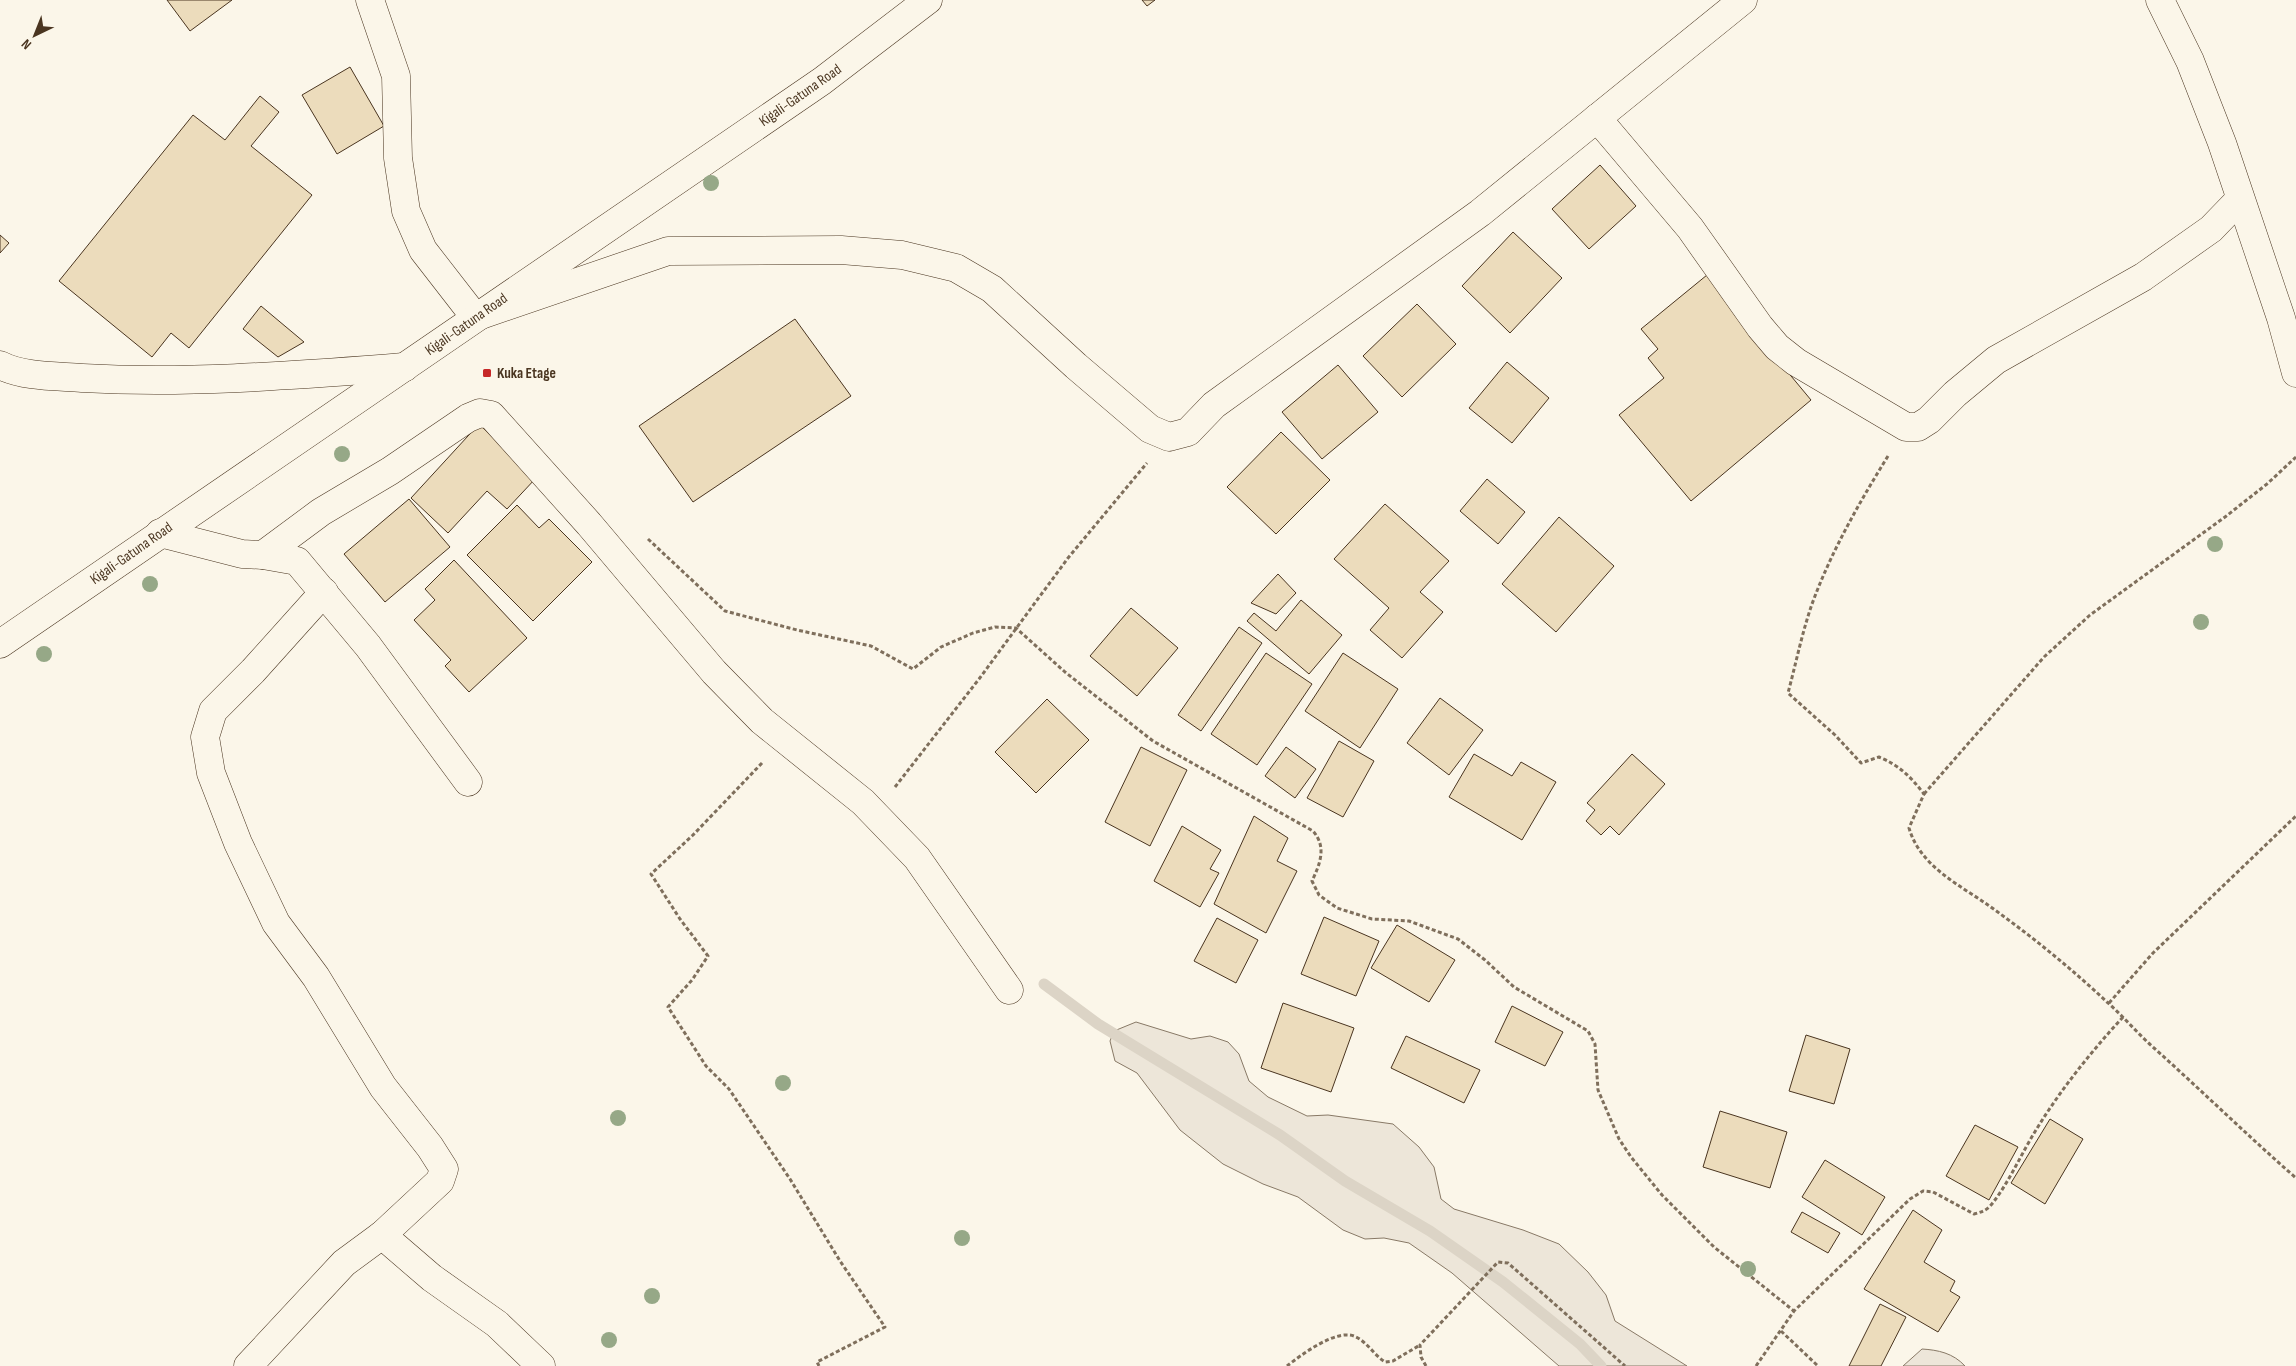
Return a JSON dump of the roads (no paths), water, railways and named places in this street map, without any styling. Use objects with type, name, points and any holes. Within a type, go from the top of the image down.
[{"type":"main road","points":[[370,0],[396,76],[398,158],[406,211],[423,250],[475,317],[668,251],[841,250],[902,255],[956,268],[992,289],[1076,366],[1150,429],[1169,436],[1188,432],[1214,405],[1480,213],[1743,0]]},
{"type":"main road","name":"Kigali-Gatuna Road","points":[[0,644],[822,81],[928,0]]},
{"type":"main road","points":[[2160,0],[2190,61],[2222,143],[2281,318],[2296,372]]},
{"type":"main road","points":[[1597,118],[1690,228],[1760,327],[1777,347],[1796,362],[1906,427],[1918,427],[1929,420],[1955,394],[1996,360],[2144,277],[2211,229],[2240,199]]},
{"type":"main road","points":[[0,365],[10,370],[116,380],[208,380],[405,368]]},
{"type":"main road","points":[[263,555],[321,512],[390,471],[468,418],[480,413],[491,415],[590,524],[714,672],[762,721],[874,813],[917,858],[1009,990]]},
{"type":"main road","points":[[160,533],[242,554],[263,555],[297,561],[324,592],[411,702],[468,782]]},
{"type":"main road","points":[[248,1366],[344,1263],[382,1235],[440,1181],[444,1169],[430,1146],[383,1087],[316,977],[276,923],[238,843],[211,773],[205,737],[213,711],[253,672],[324,592]]},
{"type":"main road","points":[[382,1235],[432,1278],[497,1324],[541,1366]]},
{"type":"waterway","points":[[1044,984],[1098,1024],[1280,1135],[1345,1181],[1430,1231],[1503,1282],[1580,1344],[1601,1366]]},
{"type":"place","name":"Kuka Etage","points":[[487,373]]}]
